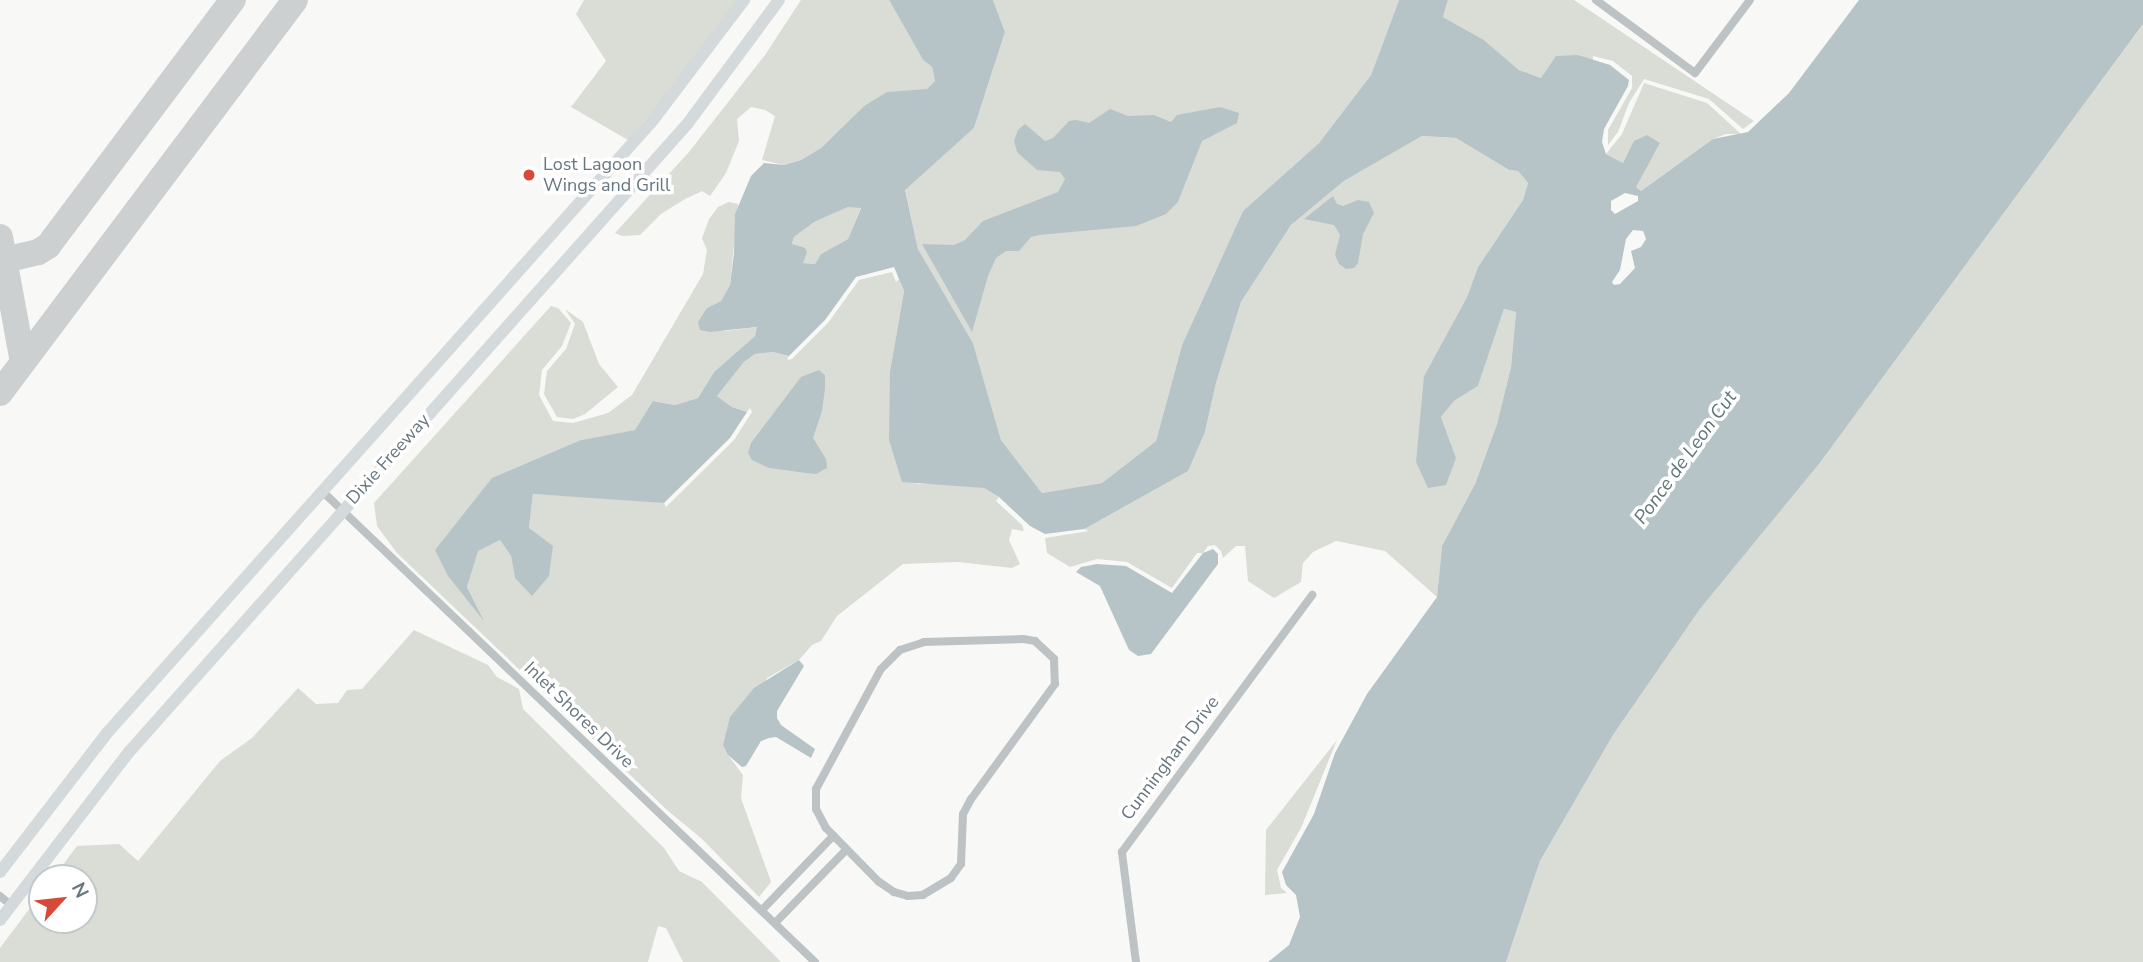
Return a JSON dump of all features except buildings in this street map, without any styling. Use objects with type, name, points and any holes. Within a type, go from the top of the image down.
[{"type":"main road","name":"Dixie Freeway","points":[[0,872],[108,732],[653,120],[744,0]]},
{"type":"main road","name":"Dixie Freeway","points":[[0,920],[138,741],[688,123],[779,0]]},
{"type":"street","points":[[1596,0],[1695,73],[1749,0]]},
{"type":"street","name":"Inlet Shores Drive","points":[[322,491],[815,962]]},
{"type":"street","name":"Cunningham Drive","points":[[1136,962],[1122,852],[1312,595]]},
{"type":"street","points":[[1023,639],[1035,640],[1046,648],[1054,659],[1055,684],[971,799],[963,814],[961,864],[951,878],[923,895],[908,897],[879,882],[833,836],[816,809],[816,789],[881,669],[900,650],[924,642],[1023,639]]},
{"type":"street","points":[[762,910],[833,836]]},
{"type":"street","points":[[775,923],[846,850]]},
{"type":"street","points":[[0,896],[11,905]]},
{"type":"shaded area","points":[[584,0],[738,0],[681,78],[628,140],[571,107],[606,61],[576,14]]},
{"type":"shaded area","points":[[801,0],[889,0],[923,60],[932,67],[935,81],[927,89],[864,106],[821,148],[801,160],[784,165],[762,160],[775,116],[765,110],[751,107],[737,119],[739,141],[726,173],[710,196],[702,191],[685,199],[661,214],[640,235],[622,236],[615,233],[689,152],[765,55]]},
{"type":"shaded area","points":[[993,0],[1399,0],[1371,75],[1319,143],[1243,211],[1182,345],[1156,441],[1102,483],[1042,493],[1001,440],[973,343],[918,249],[905,189],[974,128],[1005,32]]},
{"type":"shaded area","points":[[1448,0],[1574,0],[1754,121],[1743,129],[1709,99],[1644,79],[1629,103],[1618,132],[1608,145],[1608,130],[1632,88],[1632,76],[1613,61],[1593,56],[1593,61],[1578,55],[1541,78],[1519,70],[1484,40],[1443,17]]},
{"type":"shaded area","points":[[2143,24],[2143,962],[1506,962],[1540,861],[1613,735],[1700,609],[1819,464]]},
{"type":"shaded area","points":[[1644,83],[1707,103],[1741,134],[1726,134],[1713,139],[1641,191],[1635,187],[1660,143],[1623,163],[1606,154],[1622,134]]},
{"type":"shaded area","points":[[1422,136],[1456,138],[1509,170],[1518,171],[1528,183],[1523,200],[1478,267],[1467,297],[1424,376],[1456,458],[1441,417],[1454,401],[1478,386],[1504,309],[1516,312],[1511,367],[1497,424],[1475,484],[1442,546],[1437,597],[1385,551],[1336,541],[1313,552],[1303,563],[1301,582],[1274,598],[1248,581],[1245,546],[1236,546],[1223,558],[1215,545],[1208,546],[1203,553],[1197,553],[1172,588],[1127,562],[1097,559],[1070,567],[1047,553],[1045,538],[1089,531],[1084,529],[1205,432],[1216,383],[1241,302],[1291,225],[1344,181]]},
{"type":"shaded area","points":[[729,202],[738,204],[730,285],[721,301],[707,308],[725,331],[758,327],[755,336],[714,372],[698,398],[675,405],[654,401],[636,430],[581,440],[435,550],[482,617],[467,587],[477,551],[500,540],[511,556],[515,578],[529,528],[533,494],[636,500],[664,503],[666,507],[734,440],[752,412],[750,408],[747,412],[732,407],[717,396],[744,362],[755,354],[773,352],[789,356],[787,360],[792,359],[828,323],[859,280],[892,272],[896,282],[899,279],[904,291],[890,371],[917,484],[956,484],[984,488],[999,497],[996,501],[1022,525],[1024,531],[1012,529],[1009,540],[1020,564],[1012,568],[958,562],[903,564],[837,616],[821,641],[812,645],[799,660],[767,678],[728,755],[743,775],[741,798],[771,882],[759,897],[702,839],[666,809],[397,553],[377,526],[374,503],[551,306],[558,308],[571,323],[562,346],[542,370],[539,395],[553,421],[573,423],[608,413],[632,395],[703,274],[707,250],[702,238],[709,219],[718,207]]},
{"type":"shaded area","points":[[848,207],[861,207],[848,239],[821,254],[815,264],[802,263],[792,244],[794,237],[813,222]]},
{"type":"shaded area","points":[[565,309],[583,322],[599,364],[618,387],[585,414],[573,419],[557,417],[544,394],[547,371],[566,349],[575,324]]},
{"type":"shaded area","points":[[414,630],[488,665],[497,677],[519,689],[523,709],[664,848],[679,871],[702,882],[781,962],[683,962],[666,928],[658,926],[648,962],[0,962],[0,948],[28,911],[28,934],[98,934],[98,864],[64,864],[77,846],[119,844],[138,861],[220,761],[252,738],[298,688],[316,704],[338,703],[347,690],[362,689]]},
{"type":"shaded area","points":[[1337,740],[1301,828],[1277,870],[1281,888],[1287,893],[1265,895],[1266,830]]},
{"type":"water","name":"Ponce de Leon Cut","points":[[889,0],[993,0],[1005,32],[974,128],[905,190],[918,249],[973,343],[1001,440],[1042,493],[1102,483],[1156,441],[1182,345],[1243,211],[1319,143],[1371,75],[1399,0],[1448,0],[1443,17],[1484,40],[1519,70],[1541,78],[1556,56],[1578,55],[1610,65],[1629,80],[1604,129],[1602,142],[1606,154],[1623,163],[1634,141],[1647,135],[1660,143],[1636,187],[1641,191],[1713,139],[1748,132],[1789,93],[1859,0],[2143,0],[2143,24],[1819,464],[1700,609],[1613,735],[1540,861],[1506,962],[1268,962],[1289,945],[1300,917],[1296,895],[1286,885],[1282,872],[1314,814],[1335,753],[1367,694],[1437,597],[1442,546],[1475,484],[1497,424],[1511,367],[1516,312],[1504,309],[1478,386],[1454,401],[1441,417],[1456,458],[1446,485],[1428,488],[1416,462],[1424,376],[1467,297],[1478,267],[1523,200],[1528,183],[1518,171],[1509,170],[1456,138],[1422,136],[1344,181],[1291,225],[1241,302],[1216,383],[1205,432],[1188,471],[1084,529],[1045,534],[1030,526],[999,497],[984,488],[902,482],[889,440],[890,371],[904,291],[894,267],[856,277],[825,320],[789,356],[773,352],[755,354],[744,362],[717,396],[732,407],[747,412],[730,438],[664,503],[533,494],[529,528],[553,546],[549,576],[532,596],[515,578],[511,556],[500,540],[478,551],[467,587],[484,621],[448,576],[435,550],[492,478],[581,440],[635,430],[653,401],[675,405],[698,398],[714,372],[755,336],[757,327],[710,332],[700,330],[698,322],[707,308],[721,301],[730,285],[735,214],[751,176],[764,163],[784,165],[801,160],[821,148],[864,106],[887,92],[927,89],[935,81],[932,67],[923,60]],"holes":[[[1625,193],[1638,196],[1638,201],[1615,214],[1611,210],[1611,201]],[[848,207],[861,208],[848,239],[821,254],[815,264],[803,263],[807,252],[805,248],[792,244],[794,237],[814,222]],[[1633,230],[1643,231],[1646,239],[1641,247],[1631,251],[1635,268],[1620,284],[1614,285],[1612,282],[1620,270],[1626,239]]]},
{"type":"water","points":[[1220,107],[1239,113],[1237,123],[1202,141],[1178,202],[1166,214],[1136,226],[1039,235],[1031,237],[1019,251],[1006,251],[996,258],[988,276],[972,332],[922,244],[954,245],[965,240],[983,221],[1058,192],[1065,179],[1060,172],[1037,170],[1017,152],[1014,141],[1018,130],[1025,124],[1045,141],[1053,138],[1069,121],[1089,123],[1110,109],[1128,116],[1154,115],[1171,122],[1177,115]]},
{"type":"water","points":[[1333,196],[1337,204],[1343,206],[1358,200],[1369,202],[1374,213],[1363,234],[1358,263],[1354,268],[1346,269],[1339,264],[1335,255],[1340,235],[1334,225],[1304,219]]},
{"type":"water","points":[[819,370],[825,375],[825,389],[822,411],[813,438],[826,459],[827,468],[816,474],[806,473],[769,468],[752,460],[748,453],[751,443],[801,377]]},
{"type":"water","points":[[1213,549],[1218,554],[1218,564],[1151,654],[1138,656],[1129,650],[1100,586],[1076,572],[1081,567],[1097,564],[1126,566],[1172,593],[1203,553]]},
{"type":"water","points":[[799,660],[804,666],[777,711],[777,718],[781,725],[815,749],[811,758],[776,737],[761,741],[746,766],[742,767],[728,755],[723,745],[730,717],[754,688]]},
{"type":"taxiway","points":[[4,260],[38,252],[48,246],[233,0]]},
{"type":"taxiway","points":[[0,393],[295,0]]},
{"type":"taxiway","points":[[0,237],[23,362]]},
{"type":"place","name":"Lost Lagoon Wings and Grill","points":[[529,175]]}]
